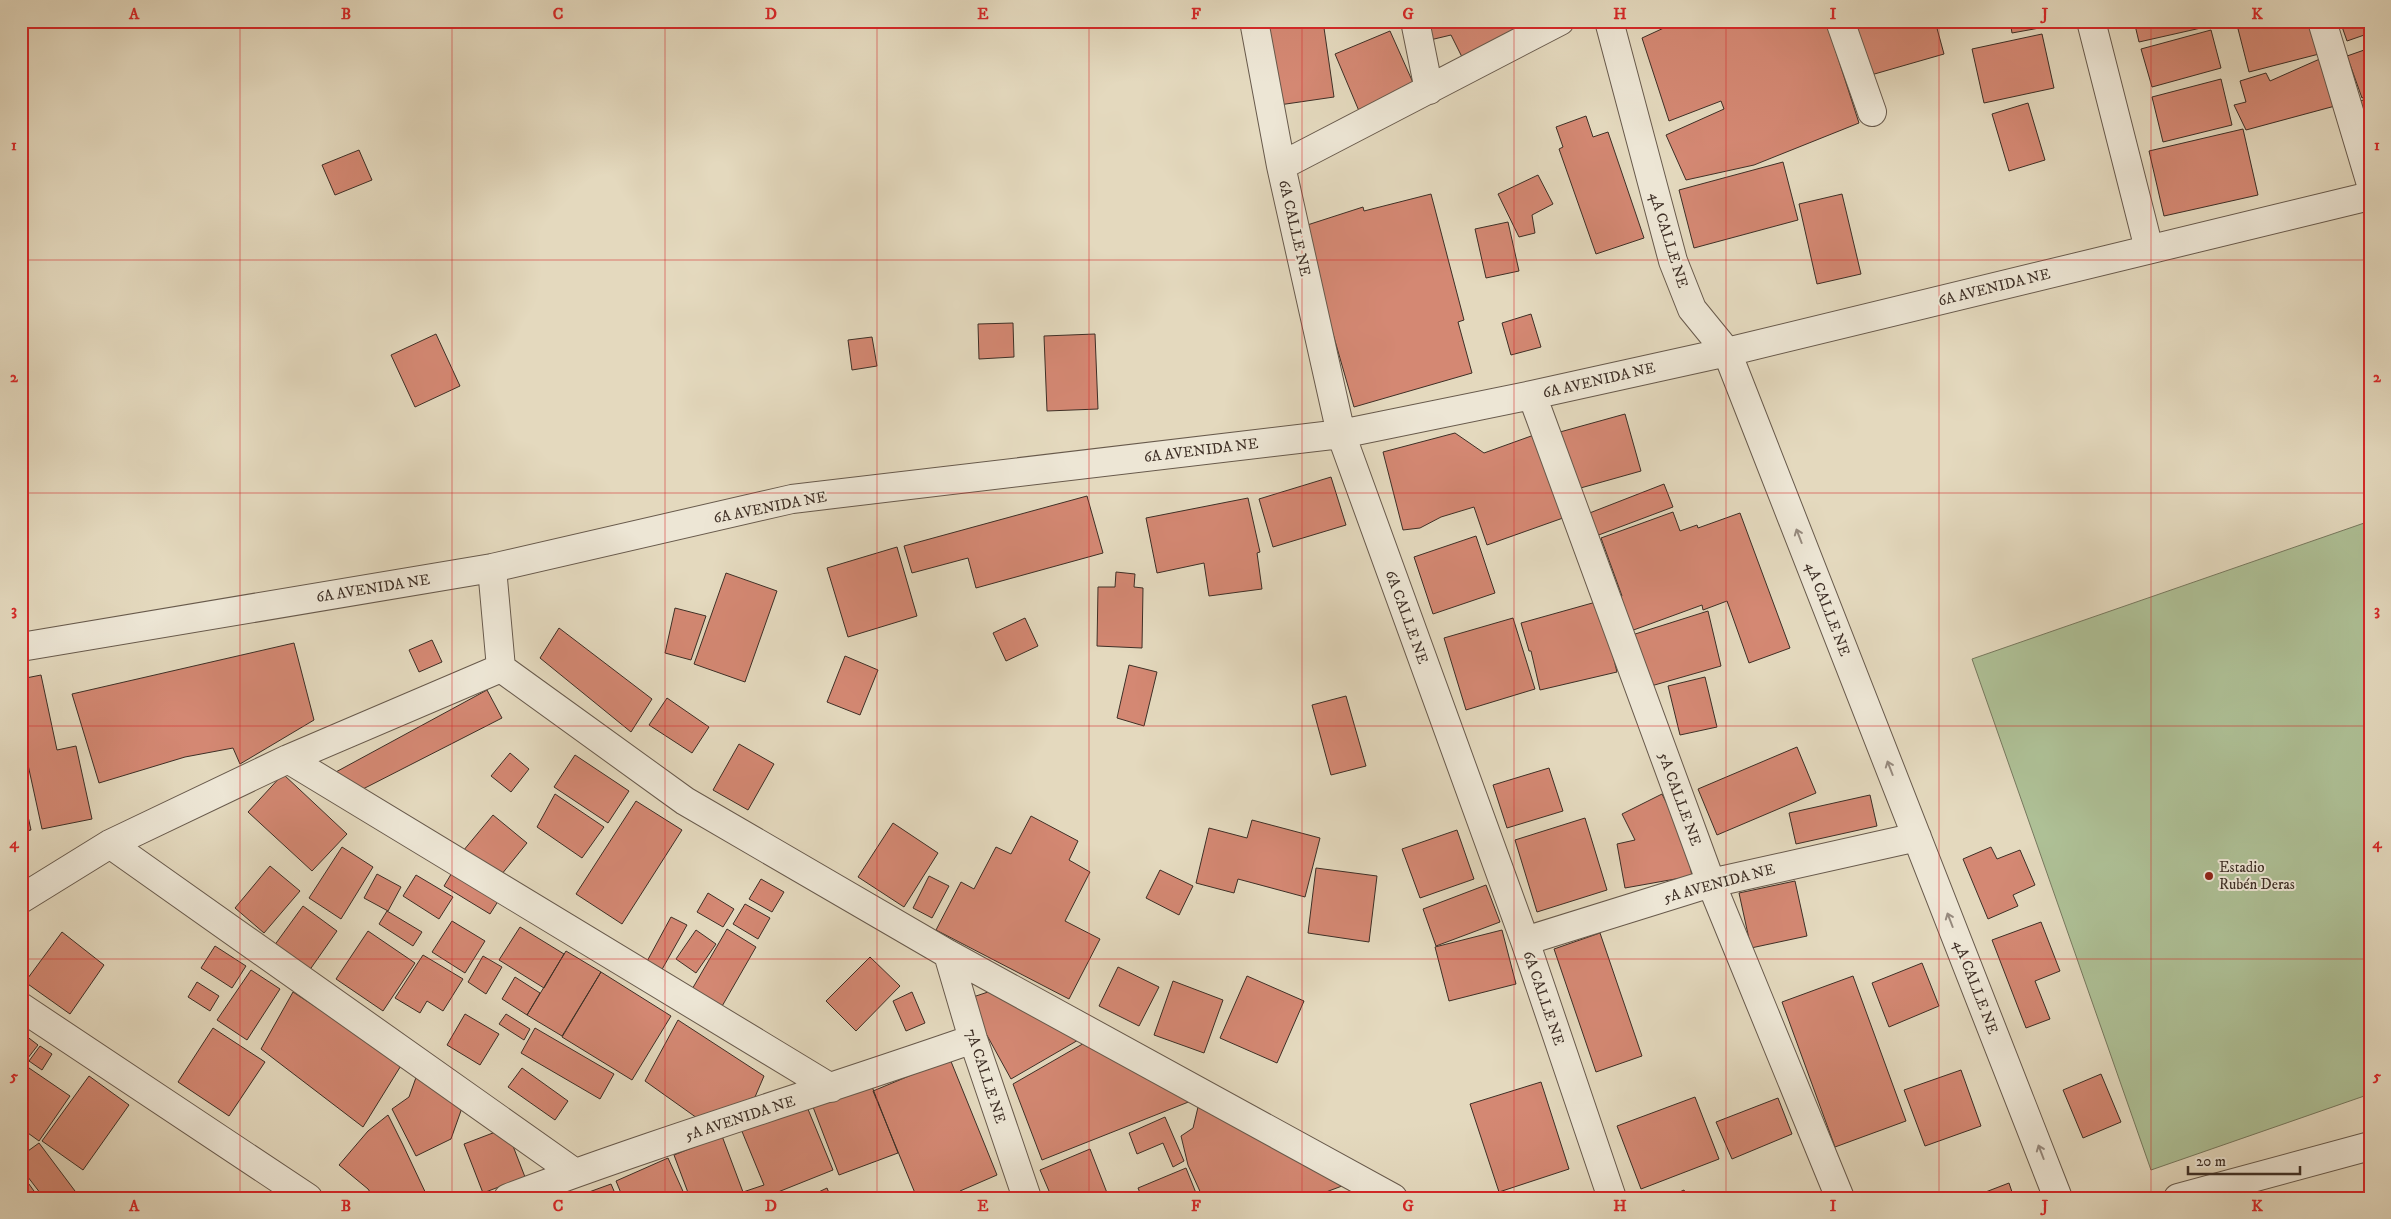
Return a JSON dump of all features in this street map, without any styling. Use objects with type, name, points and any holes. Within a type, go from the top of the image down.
[{"type":"street","name":"6A CALLE NE","points":[[1254,21],[1281,166],[1341,434],[1525,941],[1612,1198]]},
{"type":"street","points":[[1415,21],[1429,90]]},
{"type":"street","points":[[1281,166],[1560,21]]},
{"type":"street","name":"4A CALLE NE","points":[[1609,21],[1672,261],[1692,309],[1727,352],[2058,1198]]},
{"type":"street","points":[[1840,21],[1872,112]]},
{"type":"street","points":[[2091,21],[2149,249]]},
{"type":"street","points":[[2322,21],[2370,181]]},
{"type":"street","name":"6A AVENIDA NE","points":[[21,647],[492,568],[792,499],[1341,434],[1532,395],[1727,352],[2370,196]]},
{"type":"street","name":"5A CALLE NE","points":[[1532,395],[1711,883],[1840,1198]]},
{"type":"street","points":[[492,568],[501,668],[685,802],[948,954],[1383,1196]]},
{"type":"street","points":[[21,899],[110,844],[288,759],[501,668]]},
{"type":"street","points":[[288,759],[831,1088]]},
{"type":"street","name":"5A AVENIDA NE","points":[[1525,941],[1711,883],[1917,837]]},
{"type":"street","points":[[110,844],[574,1173]]},
{"type":"street","name":"7A CALLE NE","points":[[948,954],[973,1039],[1027,1198]]},
{"type":"street","points":[[21,1007],[308,1198]]},
{"type":"street","name":"5A AVENIDA NE","points":[[508,1198],[574,1173],[973,1039]]},
{"type":"street","points":[[2178,1198],[2370,1146]]},
{"type":"green space","name":"Estadio Rubén Deras","points":[[2370,521],[2370,1094],[2151,1170],[1972,659]]},
{"type":"building","points":[[1267,21],[1323,21],[1334,97],[1279,105]]},
{"type":"building","points":[[1424,21],[1516,21],[1520,29],[1462,57],[1451,35],[1430,40]]},
{"type":"building","points":[[1679,21],[1826,21],[1859,123],[1754,165],[1686,180],[1666,135],[1724,109],[1721,101],[1669,121],[1642,38]]},
{"type":"building","points":[[1871,21],[1935,21],[1944,54],[1864,77],[1850,27]]},
{"type":"building","points":[[2010,21],[2078,21],[2012,33]]},
{"type":"building","points":[[2134,21],[2223,21],[2223,23],[2139,42]]},
{"type":"building","points":[[2236,21],[2311,21],[2319,54],[2249,72]]},
{"type":"building","points":[[2340,21],[2370,21],[2370,33],[2347,41]]},
{"type":"building","points":[[2211,30],[2221,68],[2152,87],[2141,49]]},
{"type":"building","points":[[1390,31],[1415,87],[1359,111],[1335,54]]},
{"type":"building","points":[[2042,34],[2054,88],[1984,103],[1972,49]]},
{"type":"building","points":[[2370,48],[2370,95],[2362,98],[2347,56]]},
{"type":"building","points":[[2322,58],[2335,106],[2246,130],[2234,105],[2246,102],[2240,81],[2266,73],[2270,81]]},
{"type":"building","points":[[2221,79],[2232,125],[2163,142],[2152,97]]},
{"type":"building","points":[[2370,98],[2370,164],[2350,104]]},
{"type":"building","points":[[2028,103],[2045,160],[2009,171],[1992,114]]},
{"type":"building","points":[[1586,116],[1593,137],[1608,132],[1644,238],[1596,254],[1559,149],[1563,147],[1556,127]]},
{"type":"building","points":[[2243,129],[2258,195],[2164,216],[2149,151]]},
{"type":"building","points":[[359,150],[372,180],[335,195],[322,165]]},
{"type":"building","points":[[1783,162],[1798,220],[1694,248],[1679,190]]},
{"type":"building","points":[[1538,175],[1553,204],[1532,215],[1535,233],[1519,237],[1498,194]]},
{"type":"building","points":[[1431,194],[1464,320],[1458,322],[1472,373],[1354,407],[1327,313],[1298,228],[1363,207],[1364,211]]},
{"type":"building","points":[[1842,194],[1861,274],[1817,284],[1799,204]]},
{"type":"building","points":[[1508,222],[1519,271],[1486,278],[1475,229]]},
{"type":"building","points":[[1531,314],[1541,347],[1511,355],[1502,323]]},
{"type":"building","points":[[1013,323],[1014,357],[979,359],[978,324]]},
{"type":"building","points":[[436,334],[460,386],[415,407],[391,355]]},
{"type":"building","points":[[1095,334],[1098,409],[1047,411],[1044,336]]},
{"type":"building","points":[[872,337],[877,366],[852,370],[848,340]]},
{"type":"building","points":[[1625,414],[1641,471],[1577,489],[1560,432]]},
{"type":"building","points":[[1455,433],[1484,453],[1534,435],[1563,518],[1487,545],[1474,507],[1441,517],[1420,528],[1403,530],[1383,452]]},
{"type":"building","points":[[1331,477],[1346,525],[1273,547],[1259,499]]},
{"type":"building","points":[[1664,484],[1673,507],[1596,536],[1587,514]]},
{"type":"building","points":[[1087,496],[1103,553],[976,588],[968,558],[912,573],[904,546]]},
{"type":"building","points":[[1248,498],[1260,552],[1257,553],[1262,589],[1209,596],[1204,563],[1157,573],[1146,518]]},
{"type":"building","points":[[1673,512],[1680,531],[1697,525],[1698,528],[1740,513],[1790,648],[1749,663],[1727,601],[1703,610],[1702,605],[1628,632],[1615,598],[1622,596],[1601,538]]},
{"type":"building","points":[[1476,536],[1495,593],[1433,614],[1414,557]]},
{"type":"building","points":[[897,547],[917,616],[848,637],[827,568]]},
{"type":"building","points":[[1116,572],[1135,574],[1134,587],[1143,588],[1142,648],[1097,646],[1098,587],[1115,587]]},
{"type":"building","points":[[726,573],[777,591],[745,682],[694,664]]},
{"type":"building","points":[[1596,602],[1607,632],[1617,672],[1540,690],[1531,651],[1529,651],[1521,623]]},
{"type":"building","points":[[675,608],[706,616],[691,660],[665,653]]},
{"type":"building","points":[[1708,611],[1721,666],[1651,686],[1632,635]]},
{"type":"building","points":[[1025,618],[1038,646],[1006,661],[993,633]]},
{"type":"building","points":[[1513,618],[1535,689],[1466,710],[1444,638]]},
{"type":"building","points":[[559,628],[652,699],[631,732],[540,658]]},
{"type":"building","points":[[432,640],[442,662],[419,672],[409,650]]},
{"type":"building","points":[[294,643],[314,720],[240,764],[233,748],[185,757],[99,783],[72,694]]},
{"type":"building","points":[[845,656],[878,670],[860,715],[827,702]]},
{"type":"building","points":[[1129,665],[1157,672],[1144,726],[1117,718]]},
{"type":"building","points":[[41,675],[57,750],[76,746],[92,819],[42,829],[25,751],[21,752],[21,679]]},
{"type":"building","points":[[1705,677],[1717,727],[1680,735],[1668,686]]},
{"type":"building","points":[[487,690],[502,718],[361,790],[334,773]]},
{"type":"building","points":[[1346,696],[1366,766],[1331,775],[1312,705]]},
{"type":"building","points":[[667,698],[709,727],[692,753],[649,725]]},
{"type":"building","points":[[739,744],[774,764],[748,810],[713,790]]},
{"type":"building","points":[[1797,747],[1816,793],[1717,835],[1698,789]]},
{"type":"building","points":[[510,753],[529,769],[511,792],[491,776]]},
{"type":"building","points":[[575,755],[629,791],[608,823],[554,787]]},
{"type":"building","points":[[1549,768],[1563,811],[1507,828],[1493,785]]},
{"type":"building","points":[[283,774],[347,834],[312,871],[248,812]]},
{"type":"building","points":[[21,784],[31,830],[21,832]]},
{"type":"building","points":[[555,794],[604,827],[582,858],[537,827]]},
{"type":"building","points":[[1662,794],[1681,832],[1683,831],[1692,876],[1625,888],[1617,844],[1635,840],[1622,814]]},
{"type":"building","points":[[1870,795],[1877,826],[1796,844],[1789,813]]},
{"type":"building","points":[[636,801],[682,830],[622,924],[576,894]]},
{"type":"building","points":[[493,815],[527,843],[497,880],[463,851]]},
{"type":"building","points":[[1031,816],[1078,841],[1069,860],[1090,872],[1065,921],[1100,939],[1069,999],[936,930],[961,882],[974,889],[996,847],[1011,854]]},
{"type":"building","points":[[1585,818],[1607,890],[1537,912],[1515,840]]},
{"type":"building","points":[[1252,820],[1320,838],[1305,897],[1238,879],[1234,893],[1196,883],[1209,828],[1247,838]]},
{"type":"building","points":[[893,823],[938,853],[904,907],[858,877]]},
{"type":"building","points":[[1457,830],[1474,879],[1420,898],[1402,849]]},
{"type":"building","points":[[342,847],[373,867],[341,919],[309,898]]},
{"type":"building","points":[[1991,847],[1997,859],[2020,850],[2035,885],[2013,895],[2018,906],[1988,919],[1963,859]]},
{"type":"building","points":[[270,866],[300,891],[264,933],[235,908]]},
{"type":"building","points":[[456,866],[502,895],[490,914],[444,886]]},
{"type":"building","points":[[1316,868],[1377,876],[1369,942],[1308,933]]},
{"type":"building","points":[[1160,870],[1193,886],[1179,915],[1146,898]]},
{"type":"building","points":[[377,874],[401,887],[388,911],[364,898]]},
{"type":"building","points":[[416,875],[453,897],[439,919],[403,896]]},
{"type":"building","points":[[929,876],[949,886],[932,918],[913,908]]},
{"type":"building","points":[[761,879],[784,892],[772,912],[749,899]]},
{"type":"building","points":[[1795,881],[1807,936],[1751,948],[1739,893]]},
{"type":"building","points":[[1486,885],[1500,922],[1436,946],[1423,909]]},
{"type":"building","points":[[708,893],[734,909],[723,927],[697,912]]},
{"type":"building","points":[[745,904],[770,918],[758,939],[733,924]]},
{"type":"building","points":[[303,906],[337,931],[309,971],[274,946]]},
{"type":"building","points":[[387,911],[422,932],[413,946],[379,924]]},
{"type":"building","points":[[671,917],[687,925],[660,973],[645,965]]},
{"type":"building","points":[[452,921],[485,941],[465,973],[432,952]]},
{"type":"building","points":[[2041,922],[2060,971],[2035,981],[2050,1019],[2026,1028],[1992,940]]},
{"type":"building","points":[[520,927],[564,954],[544,988],[499,960]]},
{"type":"building","points":[[727,929],[756,947],[721,1008],[691,991]]},
{"type":"building","points":[[696,930],[716,944],[696,973],[676,959]]},
{"type":"building","points":[[1502,930],[1516,984],[1449,1001],[1435,947]]},
{"type":"building","points":[[368,931],[415,963],[383,1011],[336,979]]},
{"type":"building","points":[[62,932],[104,965],[70,1014],[25,982]]},
{"type":"building","points":[[1600,933],[1642,1056],[1596,1072],[1554,949]]},
{"type":"building","points":[[215,946],[246,966],[232,988],[201,968]]},
{"type":"building","points":[[566,951],[601,972],[562,1036],[527,1015]]},
{"type":"building","points":[[423,955],[463,979],[443,1011],[427,1001],[420,1013],[395,998]]},
{"type":"building","points":[[483,956],[502,967],[486,994],[468,982]]},
{"type":"building","points":[[870,957],[900,986],[856,1031],[826,1001]]},
{"type":"building","points":[[1922,963],[1939,1006],[1889,1027],[1872,983]]},
{"type":"building","points":[[1118,967],[1159,987],[1139,1026],[1099,1006]]},
{"type":"building","points":[[251,970],[280,989],[247,1040],[217,1020]]},
{"type":"building","points":[[601,972],[671,1016],[632,1080],[562,1037]]},
{"type":"building","points":[[1247,976],[1304,1001],[1277,1063],[1220,1038]]},
{"type":"building","points":[[1853,976],[1906,1121],[1835,1147],[1782,1002]]},
{"type":"building","points":[[515,977],[540,993],[527,1015],[502,999]]},
{"type":"building","points":[[1173,981],[1223,1000],[1204,1053],[1154,1035]]},
{"type":"building","points":[[197,982],[219,996],[210,1011],[188,997]]},
{"type":"building","points":[[293,992],[402,1064],[363,1127],[261,1049]]},
{"type":"building","points":[[912,992],[925,1023],[906,1031],[893,1001]]},
{"type":"building","points":[[988,992],[1080,1039],[1011,1079],[967,999]]},
{"type":"building","points":[[465,1014],[499,1034],[480,1065],[447,1045]]},
{"type":"building","points":[[506,1014],[530,1029],[524,1040],[499,1024]]},
{"type":"building","points":[[678,1020],[764,1076],[755,1097],[697,1118],[645,1081]]},
{"type":"building","points":[[213,1028],[265,1062],[229,1116],[178,1082]]},
{"type":"building","points":[[535,1028],[614,1074],[600,1099],[521,1053]]},
{"type":"building","points":[[21,1032],[38,1045],[21,1067]]},
{"type":"building","points":[[1086,1042],[1191,1101],[1042,1160],[1013,1084]]},
{"type":"building","points":[[40,1046],[52,1054],[42,1070],[29,1061]]},
{"type":"building","points":[[950,1059],[997,1175],[960,1191],[963,1198],[917,1198],[873,1091]]},
{"type":"building","points":[[29,1068],[70,1096],[39,1141],[21,1128],[21,1079]]},
{"type":"building","points":[[522,1068],[568,1101],[555,1120],[508,1087]]},
{"type":"building","points":[[1961,1070],[1981,1126],[1925,1146],[1904,1090]]},
{"type":"building","points":[[418,1072],[463,1105],[451,1139],[416,1156],[392,1109],[409,1097]]},
{"type":"building","points":[[2101,1074],[2121,1122],[2083,1138],[2063,1090]]},
{"type":"building","points":[[89,1076],[129,1105],[83,1170],[42,1141]]},
{"type":"building","points":[[1541,1082],[1569,1169],[1499,1192],[1470,1104]]},
{"type":"building","points":[[871,1084],[898,1153],[839,1175],[813,1107]]},
{"type":"building","points":[[1695,1097],[1719,1159],[1641,1189],[1617,1126]]},
{"type":"building","points":[[1778,1098],[1792,1134],[1732,1159],[1716,1122]]},
{"type":"building","points":[[805,1102],[833,1170],[778,1192],[781,1198],[690,1198],[674,1155],[722,1136],[743,1192],[764,1185],[741,1129]]},
{"type":"building","points":[[1199,1103],[1358,1180],[1310,1198],[1203,1198],[1188,1165],[1181,1136],[1193,1128]]},
{"type":"building","points":[[388,1115],[428,1198],[374,1198],[368,1189],[339,1165],[368,1131]]},
{"type":"building","points":[[1165,1117],[1184,1161],[1173,1167],[1163,1143],[1137,1154],[1129,1133]]},
{"type":"building","points":[[506,1128],[525,1177],[483,1193],[464,1144]]},
{"type":"building","points":[[39,1143],[75,1191],[66,1198],[44,1198],[21,1168],[21,1156]]},
{"type":"building","points":[[1090,1149],[1109,1198],[1052,1198],[1040,1170]]},
{"type":"building","points":[[668,1158],[686,1198],[623,1198],[616,1181]]},
{"type":"building","points":[[1186,1168],[1198,1198],[1142,1198],[1138,1188]]},
{"type":"building","points":[[21,1173],[39,1198],[21,1198]]},
{"type":"building","points":[[2009,1183],[2014,1198],[1970,1198]]},
{"type":"building","points":[[611,1184],[617,1198],[579,1198],[578,1196]]},
{"type":"building","points":[[827,1188],[831,1198],[806,1198]]},
{"type":"building","points":[[1684,1190],[1688,1198],[1666,1198]]},
{"type":"place","name":"Estadio Rubén Deras","points":[[2209,876]]}]
